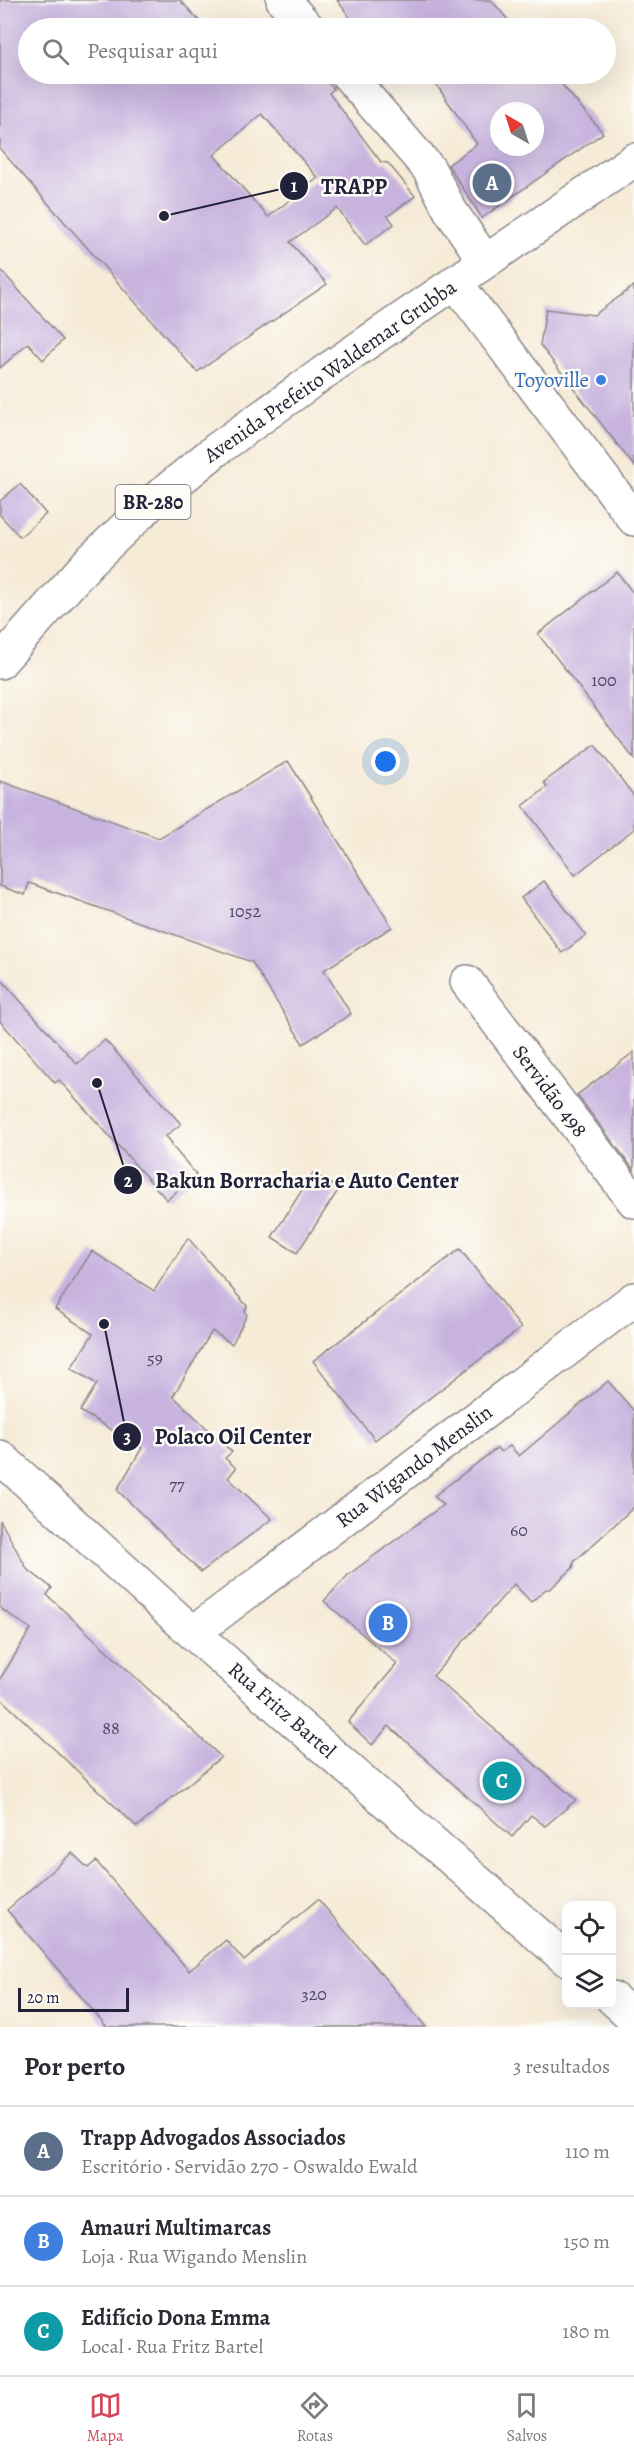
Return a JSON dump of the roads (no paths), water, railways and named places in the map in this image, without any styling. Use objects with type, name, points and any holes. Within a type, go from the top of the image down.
[{"type":"main road","points":[[283,0],[299,18]]},
{"type":"main road","points":[[356,84],[429,169],[450,210],[485,261]]},
{"type":"main road","name":"Avenida Prefeito Waldemar Grubba","points":[[0,663],[89,562],[150,504],[216,450],[634,159]]},
{"type":"main road","points":[[455,282],[634,519]]},
{"type":"main road","name":"Servidão 498","points":[[466,982],[634,1201]]},
{"type":"main road","name":"Rua Wigando Menslin","points":[[194,1633],[634,1299]]},
{"type":"main road","name":"Rua Fritz Bartel","points":[[0,1457],[194,1633],[562,1955]]},
{"type":"main road","points":[[616,2002],[634,2018]]},
{"type":"place","name":"Trapp Advogados Associados","points":[[492,183]]},
{"type":"place","name":"TRAPP","points":[[164,216]]},
{"type":"place","name":"Toyoville","points":[[601,380]]},
{"type":"place","name":"Bakun Borracharia e Auto Center","points":[[97,1083]]},
{"type":"place","name":"Polaco Oil Center","points":[[104,1324]]},
{"type":"place","name":"Amauri Multimarcas","points":[[388,1623]]},
{"type":"place","name":"Edifício Dona Emma","points":[[502,1781]]}]
